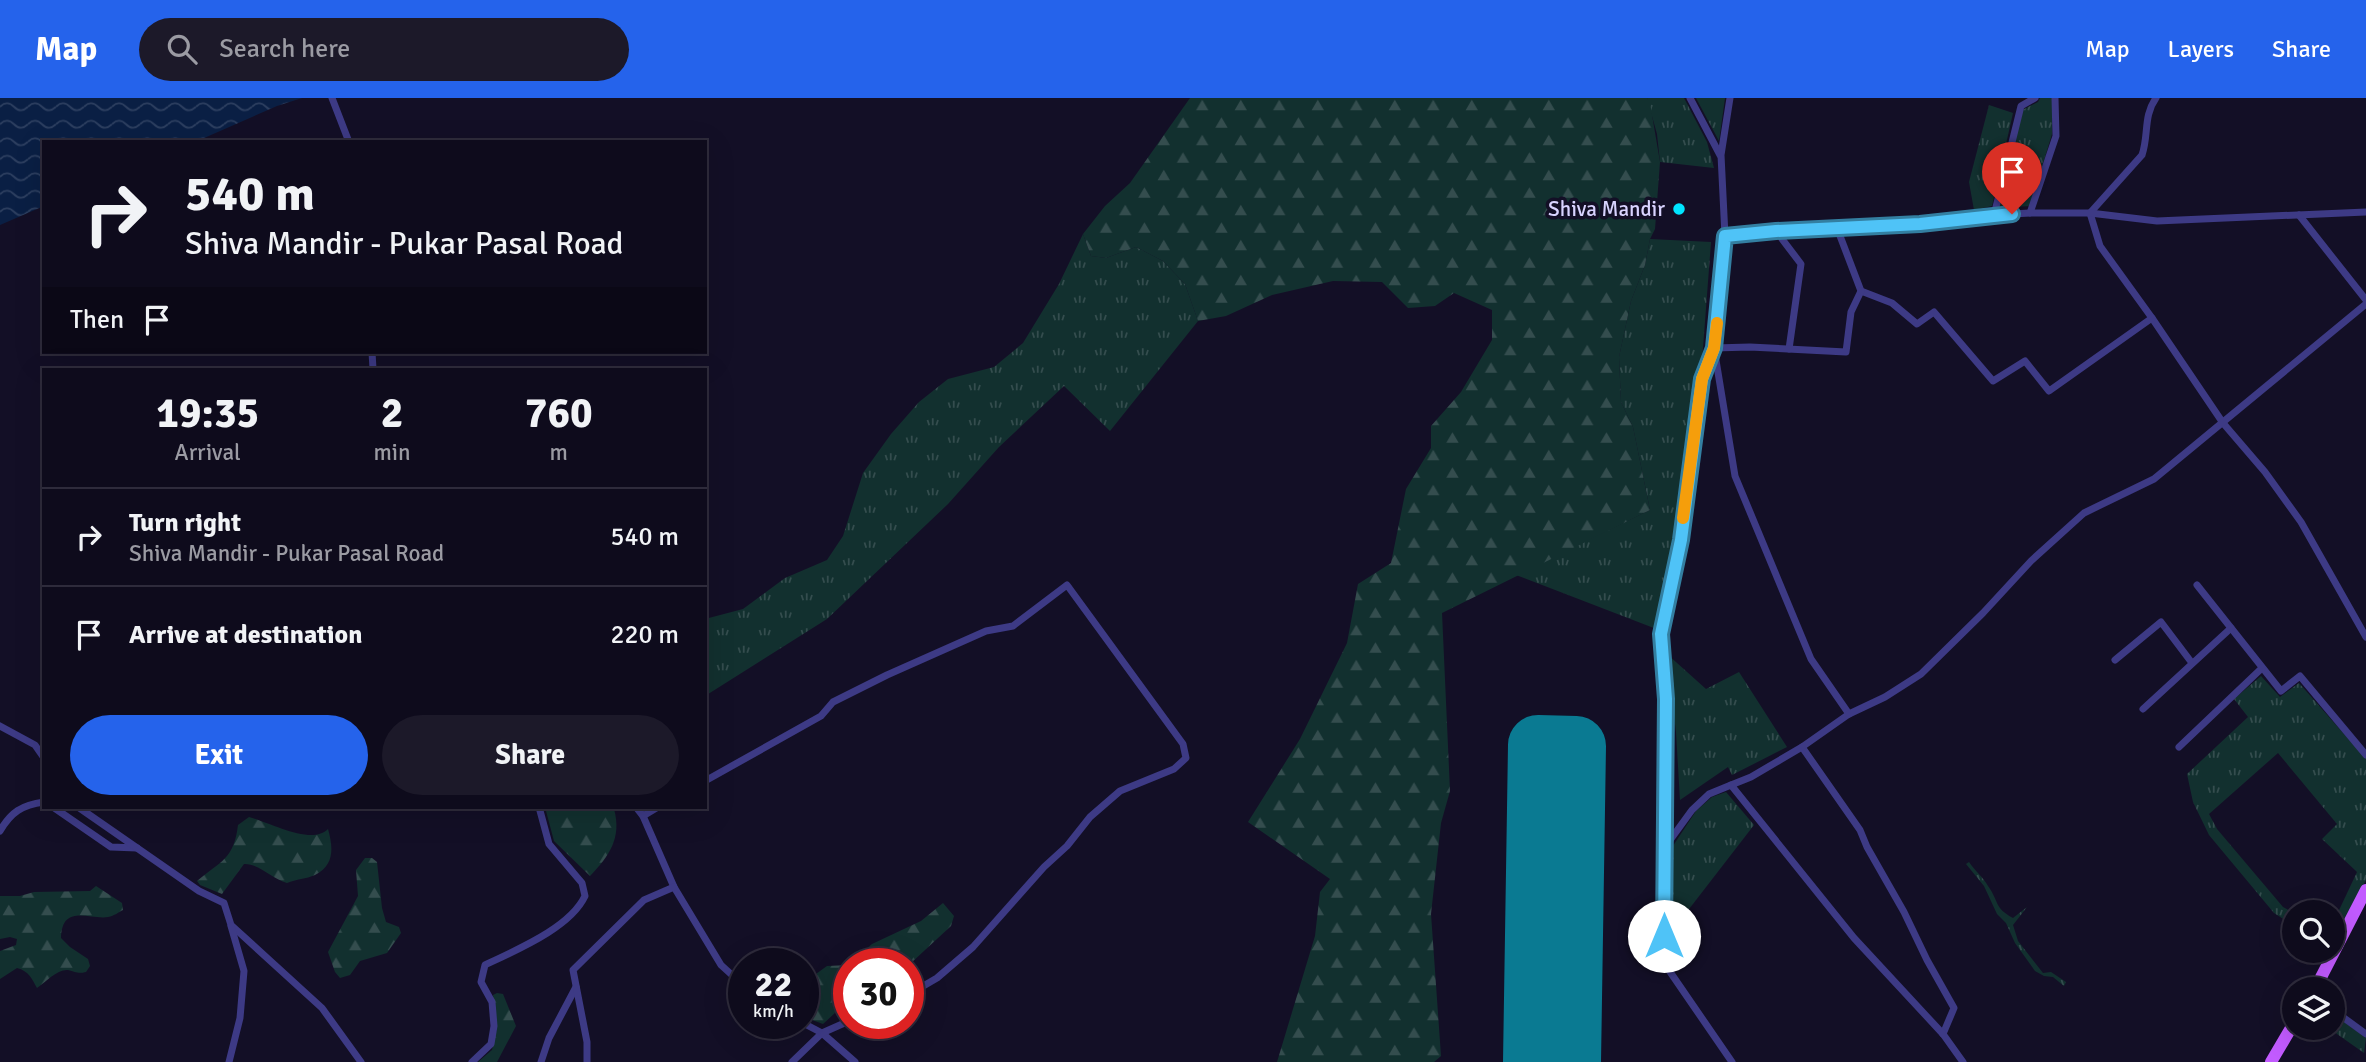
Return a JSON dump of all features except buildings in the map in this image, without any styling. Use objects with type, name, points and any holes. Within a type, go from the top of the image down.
[{"type":"main road","points":[[2321,977],[2366,890]]},
{"type":"main road","points":[[2271,1062],[2284,1040]]},
{"type":"street","points":[[332,98],[348,138]]},
{"type":"street","points":[[1690,98],[1721,155]]},
{"type":"street","points":[[1730,98],[1721,155],[1725,236],[1714,348],[1735,476],[1811,659],[1849,714]]},
{"type":"street","points":[[1994,215],[2021,106],[2035,98]]},
{"type":"street","points":[[2030,213],[2056,136],[2055,98]]},
{"type":"street","points":[[2090,213],[2142,155],[2146,144],[2147,113],[2156,98]]},
{"type":"street","points":[[1725,236],[1920,224],[2030,213],[2090,213],[2157,222],[2366,212]]},
{"type":"street","points":[[2090,213],[2100,246],[2223,423],[2265,472],[2301,522],[2366,637]]},
{"type":"street","points":[[1665,848],[1692,810],[1709,794],[1751,777],[1802,747],[1849,714],[1885,697],[1921,674],[2031,561],[2084,513],[2154,478],[2366,302],[2299,215]]},
{"type":"street","points":[[1714,348],[1846,352],[1851,312],[1861,291],[1837,228]]},
{"type":"street","points":[[1776,231],[1801,264],[1789,349]]},
{"type":"street","points":[[1861,291],[1892,303],[1917,324],[1934,312],[1993,381],[2025,361],[2049,391],[2152,318]]},
{"type":"street","points":[[1714,348],[1702,379],[1681,540],[1661,634],[1666,699],[1666,965],[1732,1062]]},
{"type":"street","points":[[707,780],[821,716],[833,702],[986,631],[1013,626],[1066,585],[1183,744],[1186,758],[1174,769],[1121,791],[1090,817],[1067,846],[1044,867],[974,947],[924,986]]},
{"type":"street","points":[[2197,585],[2281,691],[2300,676],[2366,755]]},
{"type":"street","points":[[2115,660],[2161,622],[2192,663]]},
{"type":"street","points":[[2143,709],[2231,628]]},
{"type":"street","points":[[2179,747],[2262,668]]},
{"type":"street","points":[[0,726],[35,745],[42,755]]},
{"type":"street","points":[[1802,747],[1860,830],[1954,1008],[1943,1034]]},
{"type":"street","points":[[1731,785],[1854,938],[1943,1034],[1963,1062]]},
{"type":"street","points":[[0,831],[5,822],[23,805],[42,802]]},
{"type":"street","points":[[56,809],[111,847],[138,848]]},
{"type":"street","points":[[81,809],[199,891],[224,903],[244,971],[240,1018],[229,1062]]},
{"type":"street","points":[[472,1062],[491,1045],[494,1026],[492,1002],[481,982],[485,965],[558,926],[573,914],[585,895],[582,883],[549,844],[539,809]]},
{"type":"street","points":[[638,809],[674,887],[721,965],[728,971]]},
{"type":"street","points":[[643,816],[655,809]]},
{"type":"street","points":[[587,1062],[587,1042],[573,970],[644,900],[674,887]]},
{"type":"street","points":[[231,925],[322,1009],[361,1062]]},
{"type":"street","points":[[541,1062],[548,1038],[577,987]]},
{"type":"street","points":[[2345,1019],[2366,1034]]},
{"type":"street","points":[[792,1062],[822,1033],[833,1028]]},
{"type":"street","points":[[819,1031],[855,1062]]},
{"type":"green space","points":[[1190,98],[1647,98],[1650,103],[1660,162],[1655,229],[1631,301],[1619,357],[1621,402],[1633,427],[1650,510],[1442,613],[1450,791],[1441,823],[1431,914],[1441,1056],[1434,1062],[1277,1062],[1315,936],[1320,892],[1330,879],[1248,822],[1300,739],[1347,643],[1358,584],[1391,563],[1406,489],[1431,448],[1431,426],[1461,392],[1492,340],[1492,310],[1454,293],[1435,306],[1408,308],[1382,282],[1333,281],[1272,295],[1226,316],[1198,321],[1185,284],[1163,261],[1136,247],[1106,258],[1091,256],[1083,234],[1105,206],[1130,183]]},
{"type":"green space","points":[[1647,98],[1684,98],[1707,142],[1714,168],[1660,162],[1657,134]]},
{"type":"green space","points":[[1696,98],[1725,98],[1719,141]]},
{"type":"green space","points":[[2040,98],[2052,98],[2052,134],[2030,206],[1998,208],[2022,110],[2038,102]]},
{"type":"green space","points":[[1989,105],[2013,113],[1992,206],[1974,210],[1969,182]]},
{"type":"green space","points":[[1083,234],[1091,256],[1106,258],[1136,247],[1163,261],[1185,284],[1198,321],[1110,431],[1064,386],[999,447],[948,504],[827,619],[707,695],[707,618],[743,609],[785,578],[827,560],[843,536],[863,473],[891,434],[919,402],[948,379],[994,367],[1023,343],[1059,284]]},
{"type":"green space","points":[[1650,239],[1711,242],[1702,361],[1659,630],[1516,575],[1650,510],[1633,427],[1621,402],[1619,357],[1631,301],[1645,265]]},
{"type":"green space","points":[[1667,654],[1706,689],[1739,672],[1787,747],[1732,775],[1728,767],[1680,800]]},
{"type":"green space","points":[[2261,676],[2280,697],[2299,683],[2366,759],[2366,880],[2345,918],[2344,900],[2357,872],[2322,839],[2337,824],[2278,753],[2209,814],[2217,829],[2282,906],[2282,918],[2274,913],[2209,835],[2193,802],[2187,774],[2248,717],[2234,699]]},
{"type":"green space","points":[[1726,792],[1754,825],[1669,935],[1667,855],[1696,811],[1712,797]]},
{"type":"green space","points":[[546,809],[614,809],[615,838],[608,854],[590,876],[554,841]]},
{"type":"green space","points":[[249,817],[301,834],[321,834],[328,829],[331,842],[329,861],[322,871],[315,875],[287,883],[255,866],[244,864],[222,894],[200,885],[197,881],[230,852],[238,825]]},
{"type":"green space","points":[[365,858],[372,858],[377,862],[386,922],[399,927],[401,933],[387,953],[360,961],[350,975],[340,978],[328,952],[358,896],[356,870]]},
{"type":"green space","points":[[1969,862],[2007,914],[2013,918],[2027,907],[2013,925],[2018,941],[2043,973],[2051,972],[2066,982],[2064,986],[2053,977],[2035,971],[2015,943],[2006,923],[1997,914],[1984,886],[1966,864]]},
{"type":"green space","points":[[96,886],[122,903],[123,910],[108,917],[78,916],[66,920],[61,938],[88,959],[90,966],[86,972],[64,970],[37,988],[27,973],[17,968],[0,979],[0,951],[16,945],[17,939],[0,939],[0,896],[20,896],[34,892],[90,891]]},
{"type":"green space","points":[[943,903],[954,916],[951,926],[924,951],[924,948],[867,948],[872,944],[921,921]]},
{"type":"green space","points":[[827,966],[833,966],[833,1015],[823,1024],[819,1023],[819,972]]},
{"type":"green space","points":[[503,994],[516,1026],[497,1062],[478,1062],[492,1050],[497,1028],[493,995]]},
{"type":"green space","points":[[2345,1023],[2366,1038],[2364,1053],[2345,1040]]},
{"type":"water","points":[[0,98],[302,98],[200,140],[42,140],[42,207],[0,225]]},
{"type":"runway","points":[[1533,1062],[1538,745],[1576,746],[1571,1062]]},
{"type":"slow traffic","points":[[1683,518],[1702,379],[1714,348],[1717,323]]},
{"type":"place","name":"Shiva Mandir","points":[[1679,209]]},
{"type":"route","points":[[1664,936],[1666,699],[1661,634],[1681,540],[1702,379],[1714,348],[1725,236],[1920,224],[2012,214]]}]
